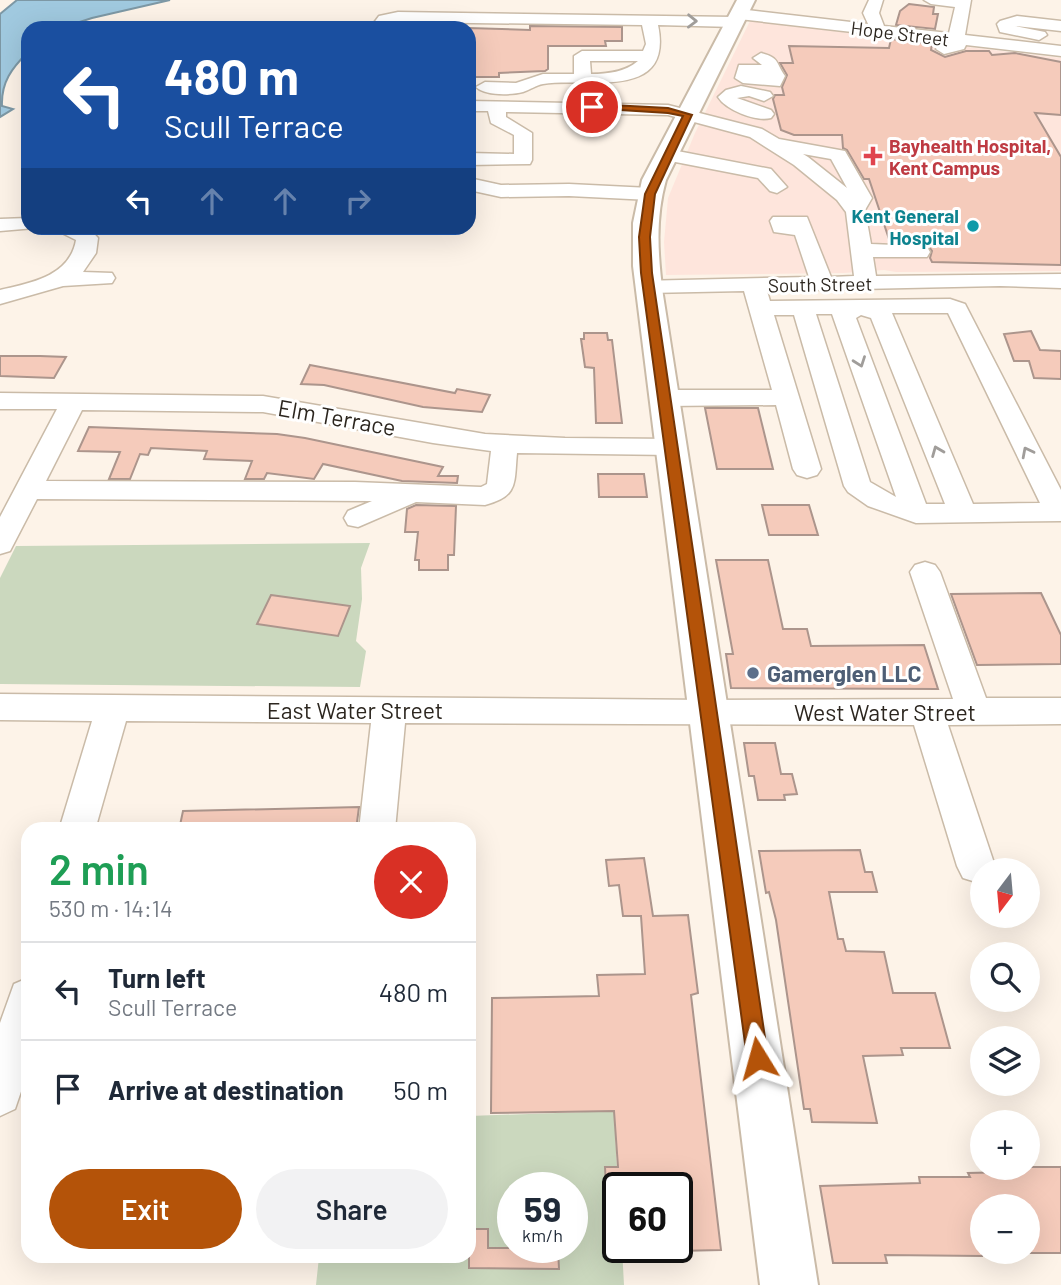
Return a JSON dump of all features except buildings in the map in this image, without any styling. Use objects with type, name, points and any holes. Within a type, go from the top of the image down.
[{"type":"main road","points":[[740,12],[650,194],[644,237],[648,286],[789,1285]]},
{"type":"street","points":[[876,0],[871,13],[878,30]]},
{"type":"street","points":[[717,57],[766,65],[774,31],[955,48],[958,44],[964,2],[931,0]]},
{"type":"street","name":"Hope Street","points":[[382,21],[395,17],[649,21],[740,12],[774,31],[836,18],[878,30],[982,42],[1008,51],[1048,56],[1061,52]]},
{"type":"street","points":[[476,88],[520,88],[541,79],[583,80],[624,77],[637,72],[650,56],[653,40],[649,21]]},
{"type":"street","points":[[1061,26],[1017,21],[1005,24],[1006,29],[1012,32],[1061,38]]},
{"type":"street","points":[[583,80],[582,56],[650,56]]},
{"type":"street","points":[[520,88],[529,101],[541,106]]},
{"type":"street","points":[[765,105],[767,140]]},
{"type":"street","points":[[476,106],[668,110],[756,133],[797,159],[844,196],[856,211],[862,250],[858,291],[843,315],[916,514]]},
{"type":"street","points":[[476,159],[523,160],[523,133],[497,119],[497,106]]},
{"type":"street","points":[[767,140],[838,155],[862,198],[856,211]]},
{"type":"street","points":[[667,155],[764,173],[777,187]]},
{"type":"street","points":[[797,159],[812,156],[840,160]]},
{"type":"street","points":[[476,186],[501,191],[582,190],[650,194]]},
{"type":"street","points":[[0,225],[21,224]]},
{"type":"street","points":[[803,229],[823,284]]},
{"type":"street","points":[[61,279],[86,254],[87,238],[83,235]]},
{"type":"street","points":[[862,250],[919,252]]},
{"type":"street","points":[[0,297],[61,279],[104,278]]},
{"type":"street","name":"South Street","points":[[648,286],[823,284],[858,291],[1000,281],[1061,281]]},
{"type":"street","points":[[754,285],[807,469]]},
{"type":"street","points":[[858,291],[881,314],[963,514]]},
{"type":"street","points":[[761,308],[803,308],[858,291],[957,309],[1060,512],[916,514],[896,509],[870,497],[858,486],[803,308]]},
{"type":"street","points":[[665,398],[787,397]]},
{"type":"street","name":"Elm Terrace","points":[[0,401],[274,405],[454,438],[505,444],[672,447]]},
{"type":"street","points":[[0,544],[74,401]]},
{"type":"street","points":[[29,489],[341,491],[464,497],[493,494],[500,489],[505,444]]},
{"type":"street","points":[[358,518],[411,494]]},
{"type":"street","points":[[925,572],[974,711]]},
{"type":"street","name":"East Water Street","points":[[0,707],[709,713]]},
{"type":"street","points":[[79,822],[113,708]]},
{"type":"street","points":[[378,822],[389,710]]},
{"type":"street","name":"West Water Street","points":[[709,713],[1061,711]]},
{"type":"street","points":[[927,712],[973,858]]},
{"type":"street","points":[[0,1094],[21,1022]]},
{"type":"shaded area","name":"Bayhealth Hospital, Kent Campus","points":[[750,21],[1061,58],[1061,271],[884,270],[666,275],[664,242],[668,198],[695,133]]},
{"type":"green space","points":[[370,543],[361,568],[362,599],[356,641],[366,651],[360,687],[0,684],[0,578],[16,546]]},
{"type":"green space","points":[[614,1111],[617,1172],[602,1172],[602,1263],[623,1263],[624,1285],[316,1285],[318,1263],[476,1263],[476,1116]]},
{"type":"water","points":[[17,0],[170,0],[83,21],[21,21],[21,60],[12,70],[2,97],[2,106],[13,109],[0,117],[0,14]]},
{"type":"place","name":"Bayhealth Hospital, Kent Campus","points":[[873,156]]},
{"type":"place","name":"Kent General Hospital","points":[[973,226]]},
{"type":"place","name":"Gamerglen LLC","points":[[753,673]]},
{"type":"route","points":[[592,107],[668,110],[688,115],[654,180],[644,237],[758,1058]]}]
